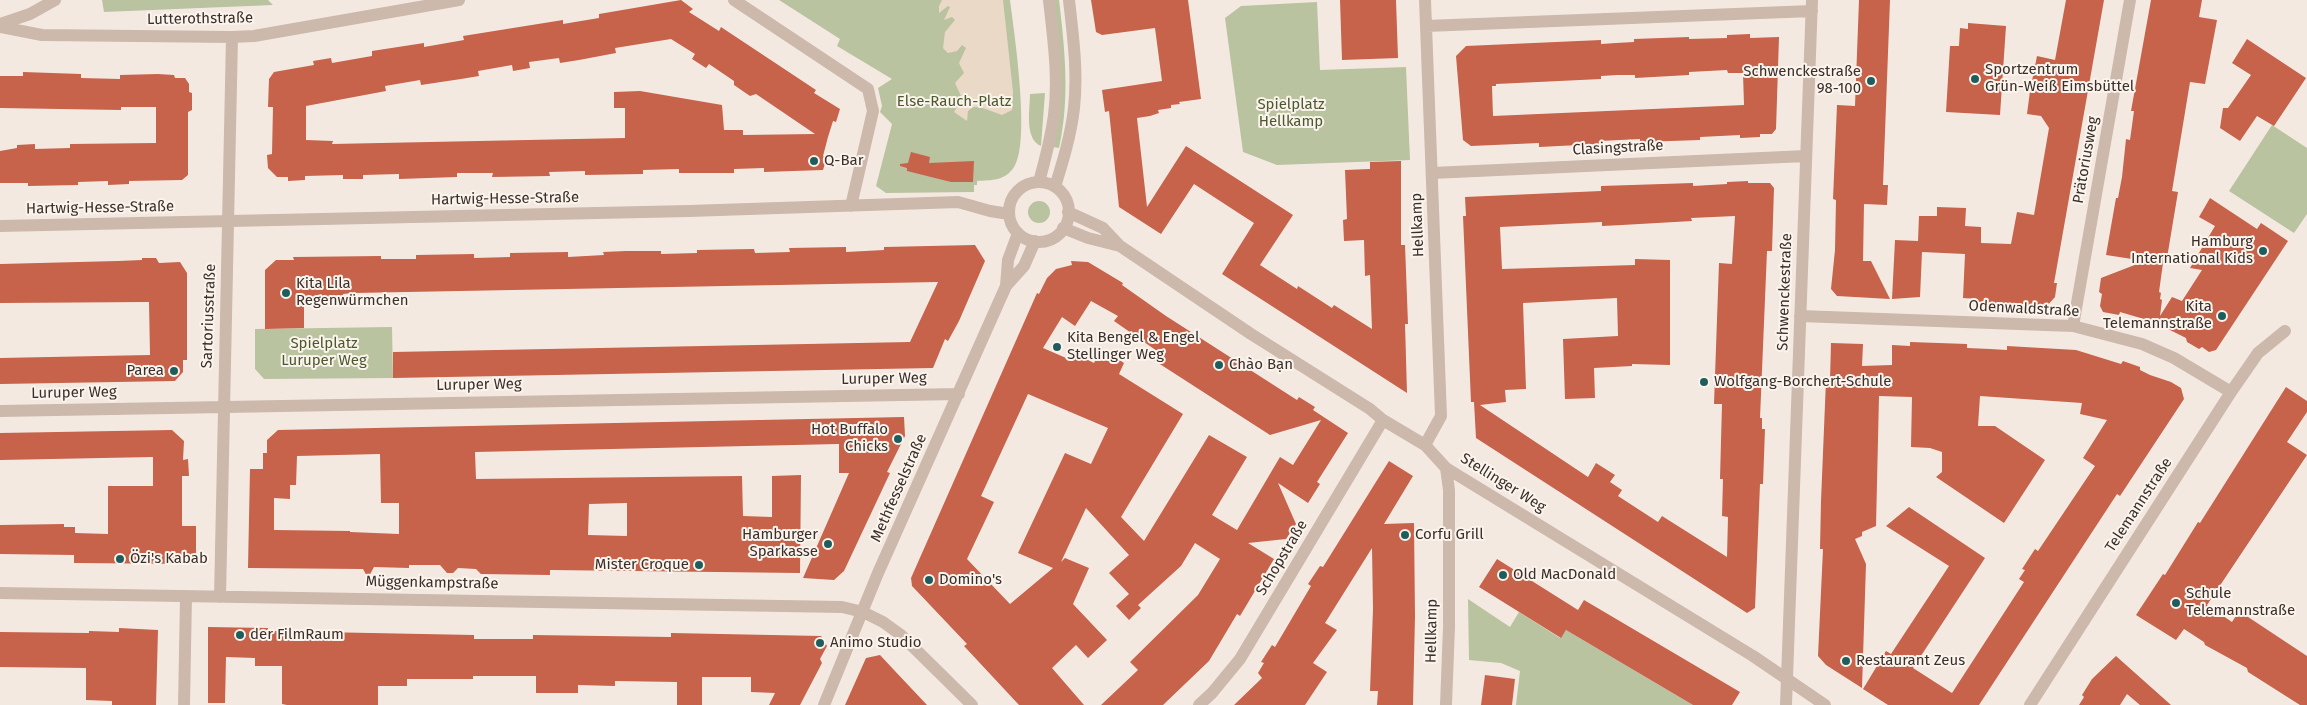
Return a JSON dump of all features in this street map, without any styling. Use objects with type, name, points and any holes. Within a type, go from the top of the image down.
[{"type":"street","points":[[0,26],[30,14],[55,0]]},
{"type":"street","name":"Lutterothstraße","points":[[0,26],[42,35],[254,36],[459,0]]},
{"type":"street","points":[[734,0],[868,89],[874,112],[851,206]]},
{"type":"street","points":[[1039,182],[1047,153],[1054,114],[1055,60],[1048,0]]},
{"type":"street","points":[[1055,187],[1064,157],[1074,99],[1075,67],[1069,0]]},
{"type":"street","name":"Hellkamp","points":[[1424,0],[1441,416],[1426,445]]},
{"type":"street","name":"Prätoriusweg","points":[[2073,326],[2130,0]]},
{"type":"street","points":[[1426,26],[1812,6]]},
{"type":"street","name":"Schwenckestraße","points":[[1786,705],[1812,6]]},
{"type":"street","name":"Sartoriusstraße","points":[[220,597],[232,37]]},
{"type":"street","name":"Clasingstraße","points":[[1432,173],[1806,156]]},
{"type":"street","points":[[1039,182],[1055,187],[1065,198],[1068,212],[1063,228],[1051,238],[1035,241],[1018,233],[1012,224],[1009,214],[1011,201],[1015,194],[1026,185],[1039,182]]},
{"type":"street","name":"Hartwig-Hesse-Straße","points":[[0,226],[229,222],[958,202],[1009,214]]},
{"type":"street","name":"Stellinger Weg","points":[[1068,212],[1103,228],[1120,246],[1251,334],[1370,409],[1383,420],[1426,445],[1446,468],[1753,656],[1825,705]]},
{"type":"street","name":"Stellinger Weg","points":[[1063,228],[1088,238],[1120,246]]},
{"type":"street","name":"Methfesselstraße","points":[[1006,286],[1008,260],[1018,233]]},
{"type":"street","name":"Methfesselstraße","points":[[824,705],[878,573],[1006,286],[1024,266],[1035,241]]},
{"type":"street","name":"Odenwaldstraße","points":[[1800,316],[2073,326],[2142,344],[2174,358],[2231,392]]},
{"type":"street","name":"Telemannstraße","points":[[2030,705],[2231,392],[2258,353],[2285,331]]},
{"type":"street","name":"Luruper Weg","points":[[0,411],[223,405],[959,394]]},
{"type":"street","name":"Schopstraße","points":[[1199,705],[1212,693],[1240,659],[1383,420]]},
{"type":"street","name":"Hellkamp","points":[[1446,468],[1449,490],[1449,627],[1446,705]]},
{"type":"street","name":"Müggenkampstraße","points":[[0,593],[821,605],[842,607],[863,612],[883,622],[901,635],[972,705]]},
{"type":"street","points":[[184,705],[186,597]]},
{"type":"green space","points":[[102,0],[268,0],[273,5],[104,12]]},
{"type":"green space","name":"Else-Rauch-Platz","points":[[779,0],[1010,0],[1018,60],[1021,112],[1019,154],[1014,167],[1007,175],[1002,177],[993,180],[977,181],[977,185],[974,185],[974,192],[886,193],[876,186],[892,124],[880,112],[882,106],[878,88],[892,79],[837,46],[840,39]]},
{"type":"green space","points":[[1054,0],[1059,0],[1065,74],[1064,111],[1059,148],[1053,147]]},
{"type":"green space","name":"Spielplatz Hellkamp","points":[[1317,2],[1320,70],[1406,67],[1410,160],[1277,165],[1243,152],[1225,18],[1241,6]]},
{"type":"green space","points":[[1045,93],[1041,146],[1032,137],[1030,130],[1030,94]]},
{"type":"green space","points":[[2272,125],[2307,148],[2307,214],[2294,233],[2229,191]]},
{"type":"green space","points":[[1039,201],[1047,204],[1050,212],[1047,220],[1039,223],[1031,220],[1028,212],[1031,204]]},
{"type":"green space","name":"Spielplatz Luruper Weg","points":[[392,327],[393,378],[264,379],[255,369],[255,329]]},
{"type":"green space","points":[[1468,599],[1510,627],[1519,612],[1560,638],[1566,630],[1693,705],[1516,705],[1520,671],[1501,663],[1469,660]]},
{"type":"shaded area","points":[[942,0],[1003,0],[1013,92],[1012,110],[1002,115],[980,107],[973,107],[968,111],[967,121],[954,112],[961,96],[955,83],[964,73],[959,63],[966,48],[962,45],[957,51],[948,53],[943,48],[945,32],[955,20],[952,17],[944,20],[950,7],[948,6],[939,13],[939,6]]},
{"type":"building","points":[[681,0],[693,9],[689,12],[719,31],[721,27],[816,90],[814,93],[840,109],[836,122],[833,121],[828,137],[823,156],[827,157],[823,170],[764,172],[764,168],[734,169],[734,173],[679,173],[679,169],[643,170],[643,174],[585,175],[585,171],[549,172],[550,176],[492,177],[493,173],[457,173],[457,177],[399,179],[399,174],[363,175],[363,179],[343,179],[343,175],[305,176],[305,180],[288,181],[288,177],[277,177],[268,168],[267,155],[272,154],[273,107],[268,107],[269,79],[274,72],[314,65],[313,61],[331,58],[332,63],[372,56],[372,51],[424,43],[424,47],[464,40],[463,36],[563,20],[563,24],[599,18],[599,14]],"holes":[[[671,39],[695,54],[692,59],[706,68],[709,64],[734,81],[734,85],[750,96],[756,94],[815,134],[743,135],[743,130],[724,130],[722,105],[640,91],[614,92],[614,108],[625,108],[625,138],[332,144],[333,141],[306,140],[306,106],[386,91],[385,86],[420,80],[421,85],[461,79],[479,76],[478,71],[512,65],[513,71],[530,68],[529,62],[559,58],[560,63],[579,60],[616,53],[615,48]]]},
{"type":"building","points":[[1091,0],[1188,0],[1201,99],[1179,102],[1180,104],[1171,105],[1171,108],[1158,110],[1159,113],[1137,118],[1147,207],[1186,146],[1293,215],[1260,265],[1297,289],[1298,286],[1332,308],[1334,305],[1372,329],[1370,275],[1365,276],[1364,240],[1344,241],[1343,220],[1347,219],[1345,170],[1370,169],[1370,162],[1401,161],[1401,245],[1405,245],[1408,324],[1405,324],[1407,393],[1222,274],[1254,223],[1194,184],[1161,234],[1119,207],[1109,111],[1105,112],[1102,90],[1162,81],[1155,28],[1102,35],[1096,32]]},
{"type":"building","points":[[1340,0],[1396,0],[1398,58],[1342,60]]},
{"type":"building","points":[[1859,0],[1890,0],[1883,185],[1888,185],[1887,205],[1864,204],[1863,261],[1871,261],[1890,299],[1837,296],[1831,289],[1835,250],[1836,200],[1833,199],[1837,105],[1855,106]]},
{"type":"building","points":[[2066,0],[2104,0],[2054,283],[2057,283],[2055,297],[2047,306],[1977,302],[1978,299],[1963,298],[1965,254],[1922,252],[1920,297],[1892,299],[1895,240],[1918,241],[1919,216],[1937,216],[1937,207],[1966,208],[1965,226],[1981,227],[1981,243],[2011,244],[2017,212],[2034,215],[2049,128],[2041,116],[2027,114],[2030,91],[2037,56],[2055,60]]},
{"type":"building","points":[[2151,0],[2202,0],[2199,17],[2217,20],[2205,84],[2190,82],[2172,191],[2178,192],[2166,264],[2163,263],[2159,292],[2161,293],[2160,299],[2162,300],[2160,316],[2172,297],[2182,301],[2202,270],[2190,268],[2215,226],[2199,217],[2210,198],[2257,229],[2261,223],[2288,241],[2216,350],[2209,352],[2202,347],[2199,349],[2187,342],[2186,338],[2158,324],[2157,329],[2145,323],[2144,319],[2120,312],[2119,315],[2103,312],[2100,306],[2102,294],[2099,292],[2101,278],[2145,261],[2106,255],[2116,198],[2118,198],[2122,177],[2126,139],[2130,140],[2134,111],[2131,111]]},
{"type":"building","name":"Sportzentrum Grün-Weiß Eimsbüttel","points":[[1968,23],[2006,26],[2000,115],[1946,112],[1950,46],[1959,46],[1960,28],[1968,29]]},
{"type":"building","points":[[1750,34],[1750,38],[1779,37],[1776,129],[1772,134],[1740,138],[1740,135],[1700,137],[1700,140],[1640,142],[1640,139],[1599,141],[1599,144],[1539,147],[1539,143],[1471,146],[1463,140],[1456,56],[1466,46],[1601,40],[1601,44],[1634,42],[1634,39],[1727,38],[1727,35]],"holes":[[[1727,70],[1728,73],[1743,73],[1744,105],[1493,116],[1492,86],[1496,86],[1496,84],[1601,79],[1601,76],[1617,75],[1635,75],[1635,78],[1689,75],[1689,72]]]},
{"type":"building","points":[[2247,39],[2306,78],[2274,126],[2257,116],[2240,141],[2220,128],[2223,108],[2228,108],[2251,75],[2232,63]]},
{"type":"building","points":[[23,72],[81,74],[81,78],[120,79],[120,75],[158,74],[185,78],[189,84],[189,92],[192,93],[192,110],[188,112],[188,175],[182,180],[129,181],[129,184],[108,185],[108,181],[78,182],[78,185],[28,186],[28,183],[0,183],[0,151],[17,148],[17,145],[35,144],[35,149],[70,148],[70,144],[156,143],[156,107],[121,107],[121,110],[0,108],[0,76],[23,76]]},
{"type":"building","points":[[911,152],[930,157],[929,163],[974,161],[973,182],[951,182],[907,171],[907,168],[900,166],[900,164],[908,163]]},
{"type":"building","points":[[1727,182],[1770,183],[1774,188],[1772,251],[1767,251],[1760,418],[1762,418],[1762,429],[1765,429],[1763,484],[1760,484],[1755,608],[1747,613],[1476,438],[1474,402],[1471,402],[1463,216],[1466,216],[1465,197],[1601,191],[1601,186],[1693,183],[1693,186],[1727,184]],"holes":[[[1735,216],[1732,264],[1719,263],[1714,404],[1722,404],[1720,479],[1723,479],[1722,516],[1728,517],[1727,557],[1662,516],[1658,522],[1618,496],[1622,490],[1610,482],[1615,475],[1596,463],[1588,477],[1480,405],[1506,402],[1505,390],[1526,389],[1523,303],[1617,298],[1618,336],[1563,339],[1565,399],[1595,398],[1594,368],[1632,366],[1632,364],[1670,365],[1670,260],[1635,259],[1635,265],[1502,269],[1500,227],[1602,222],[1602,226],[1692,221],[1691,218]]]},
{"type":"building","points":[[975,245],[985,261],[959,321],[948,341],[945,339],[933,368],[393,378],[393,352],[910,342],[938,282],[353,293],[343,294],[343,298],[304,299],[304,328],[265,329],[265,270],[276,260],[294,260],[293,257],[381,256],[381,259],[416,259],[416,255],[474,254],[474,258],[510,257],[510,253],[568,252],[568,257],[604,255],[603,252],[626,251],[661,251],[661,254],[697,253],[697,250],[754,249],[755,253],[790,252],[789,248],[846,247],[846,252],[884,250],[884,247]]},
{"type":"building","points":[[142,258],[156,258],[159,263],[180,262],[187,273],[187,360],[183,360],[183,372],[175,381],[0,384],[0,358],[150,355],[149,302],[0,303],[0,264],[142,260]]},
{"type":"building","points":[[1071,261],[1088,262],[1123,283],[1122,285],[1166,316],[1297,400],[1299,397],[1315,407],[1313,410],[1348,433],[1317,482],[1320,484],[1308,503],[1278,483],[1296,524],[1286,539],[1248,543],[1274,559],[1240,616],[1237,614],[1209,661],[1163,705],[1101,705],[1138,670],[1130,662],[1198,595],[1220,559],[1195,543],[1181,566],[1138,605],[1141,608],[1129,620],[1116,606],[1129,594],[1109,573],[1129,555],[1086,508],[1061,562],[1065,558],[1089,568],[1073,604],[1107,640],[1088,658],[1076,645],[1052,668],[1084,705],[1019,705],[964,646],[967,644],[912,586],[911,578],[1037,293],[1039,294],[1047,278],[1056,269],[1072,265]],"holes":[[[1091,301],[1118,316],[1114,321],[1157,351],[1152,359],[1270,435],[1321,420],[1293,465],[1280,457],[1237,530],[1212,515],[1247,457],[1209,435],[1144,541],[1121,517],[1183,414],[1119,374],[1124,363],[1101,348],[1094,363],[1076,354],[1073,361],[1043,348],[1062,317],[1075,326]],[[1028,394],[1108,428],[1091,464],[1065,453],[1018,553],[1053,568],[1010,604],[967,559],[994,502],[981,496]]]},
{"type":"building","points":[[1910,342],[1967,344],[1967,348],[2007,350],[2007,346],[2076,350],[2121,364],[2123,361],[2140,367],[2140,370],[2181,388],[2184,399],[2120,496],[2117,494],[1979,705],[1888,705],[1863,689],[1886,651],[1891,654],[1949,566],[1886,526],[1909,507],[1985,558],[1913,668],[1952,693],[2024,582],[2019,579],[2025,570],[2022,569],[2035,549],[2038,551],[2095,466],[2083,458],[2107,420],[2080,414],[2082,403],[1980,396],[1978,426],[1995,426],[2045,460],[2004,523],[1936,477],[1942,472],[1942,452],[1930,448],[1911,447],[1912,397],[1879,396],[1876,526],[1862,532],[1862,536],[1855,539],[1866,564],[1862,688],[1826,665],[1818,656],[1823,549],[1820,549],[1826,380],[1830,380],[1831,343],[1863,344],[1862,366],[1892,365],[1892,345],[1910,346]]},
{"type":"building","points":[[2286,387],[2307,401],[2307,412],[2287,442],[2307,455],[2207,605],[2232,622],[2239,611],[2307,656],[2307,705],[2300,705],[2248,672],[2247,668],[2205,645],[2204,642],[2184,629],[2176,640],[2136,615],[2163,574],[2165,575],[2198,522],[2200,523]]},
{"type":"building","points":[[904,417],[905,436],[887,472],[890,473],[844,571],[834,580],[803,578],[849,473],[839,473],[839,444],[475,452],[476,479],[742,476],[743,516],[772,517],[772,476],[801,475],[800,573],[550,570],[550,575],[481,574],[476,569],[458,568],[453,573],[447,573],[440,565],[409,565],[409,568],[374,567],[368,578],[363,569],[248,568],[250,469],[263,469],[263,453],[267,453],[267,440],[278,430]],"holes":[[[380,454],[381,503],[399,503],[399,534],[274,530],[274,498],[290,499],[290,485],[296,485],[297,456]],[[627,503],[627,536],[588,535],[589,504]]]},
{"type":"building","points":[[172,430],[184,441],[183,460],[188,459],[189,476],[182,476],[182,526],[196,526],[196,564],[74,563],[74,555],[0,554],[0,525],[64,524],[64,527],[75,527],[75,533],[108,534],[108,486],[153,486],[153,457],[0,460],[0,433]]},
{"type":"building","points":[[1389,461],[1413,476],[1384,524],[1414,523],[1415,616],[1413,705],[1377,705],[1378,691],[1370,691],[1373,609],[1372,548],[1325,623],[1337,630],[1313,663],[1327,672],[1305,705],[1234,705],[1262,678],[1258,673],[1264,663],[1261,662],[1272,645],[1275,647],[1311,586],[1308,584],[1320,566],[1323,567]]},
{"type":"building","points":[[1497,559],[1578,610],[1584,600],[1740,692],[1732,705],[1693,705],[1566,630],[1561,638],[1479,587]]},
{"type":"building","points":[[208,627],[268,628],[268,631],[474,635],[474,639],[533,639],[533,635],[671,637],[671,633],[821,636],[827,646],[820,659],[822,663],[800,705],[769,705],[775,693],[751,692],[751,677],[702,677],[702,705],[677,705],[677,682],[615,681],[615,686],[578,685],[578,693],[536,693],[536,676],[473,676],[473,679],[407,679],[407,686],[378,686],[378,705],[287,705],[282,704],[282,666],[255,666],[255,658],[226,657],[225,703],[208,703]]},
{"type":"building","points":[[119,628],[158,630],[156,705],[112,705],[112,701],[86,700],[86,668],[0,667],[0,632],[119,632]]},
{"type":"building","points":[[880,655],[927,705],[845,705],[866,658]]},
{"type":"building","points":[[2116,656],[2171,705],[2140,705],[2127,694],[2120,705],[2079,705],[2084,697],[2082,695],[2092,679]]},
{"type":"building","points":[[1485,675],[1515,679],[1512,705],[1481,705]]},
{"type":"place","name":"Sportzentrum Grün-Weiß Eimsbüttel","points":[[1975,79]]},
{"type":"place","name":"Schwenckestraße 98-100","points":[[1871,81]]},
{"type":"place","name":"Q-Bar","points":[[814,161]]},
{"type":"place","name":"Hamburg International Kids","points":[[2263,251]]},
{"type":"place","name":"Kita Lila Regenwürmchen","points":[[286,293]]},
{"type":"place","name":"Kita Telemannstraße","points":[[2222,316]]},
{"type":"place","name":"Kita Bengel & Engel Stellinger Weg","points":[[1057,347]]},
{"type":"place","name":"Chào Bạn","points":[[1219,365]]},
{"type":"place","name":"Parea","points":[[174,371]]},
{"type":"place","name":"Wolfgang-Borchert-Schule","points":[[1704,382]]},
{"type":"place","name":"Hot Buffalo Chicks","points":[[898,439]]},
{"type":"place","name":"Corfu Grill","points":[[1405,535]]},
{"type":"place","name":"Hamburger Sparkasse","points":[[828,544]]},
{"type":"place","name":"Özi's Kabab","points":[[120,559]]},
{"type":"place","name":"Mister Croque","points":[[699,565]]},
{"type":"place","name":"Old MacDonald","points":[[1503,575]]},
{"type":"place","name":"Domino's","points":[[929,580]]},
{"type":"place","name":"Schule Telemannstraße","points":[[2176,603]]},
{"type":"place","name":"der FilmRaum","points":[[240,635]]},
{"type":"place","name":"Animo Studio","points":[[820,643]]},
{"type":"place","name":"Restaurant Zeus","points":[[1846,661]]}]
